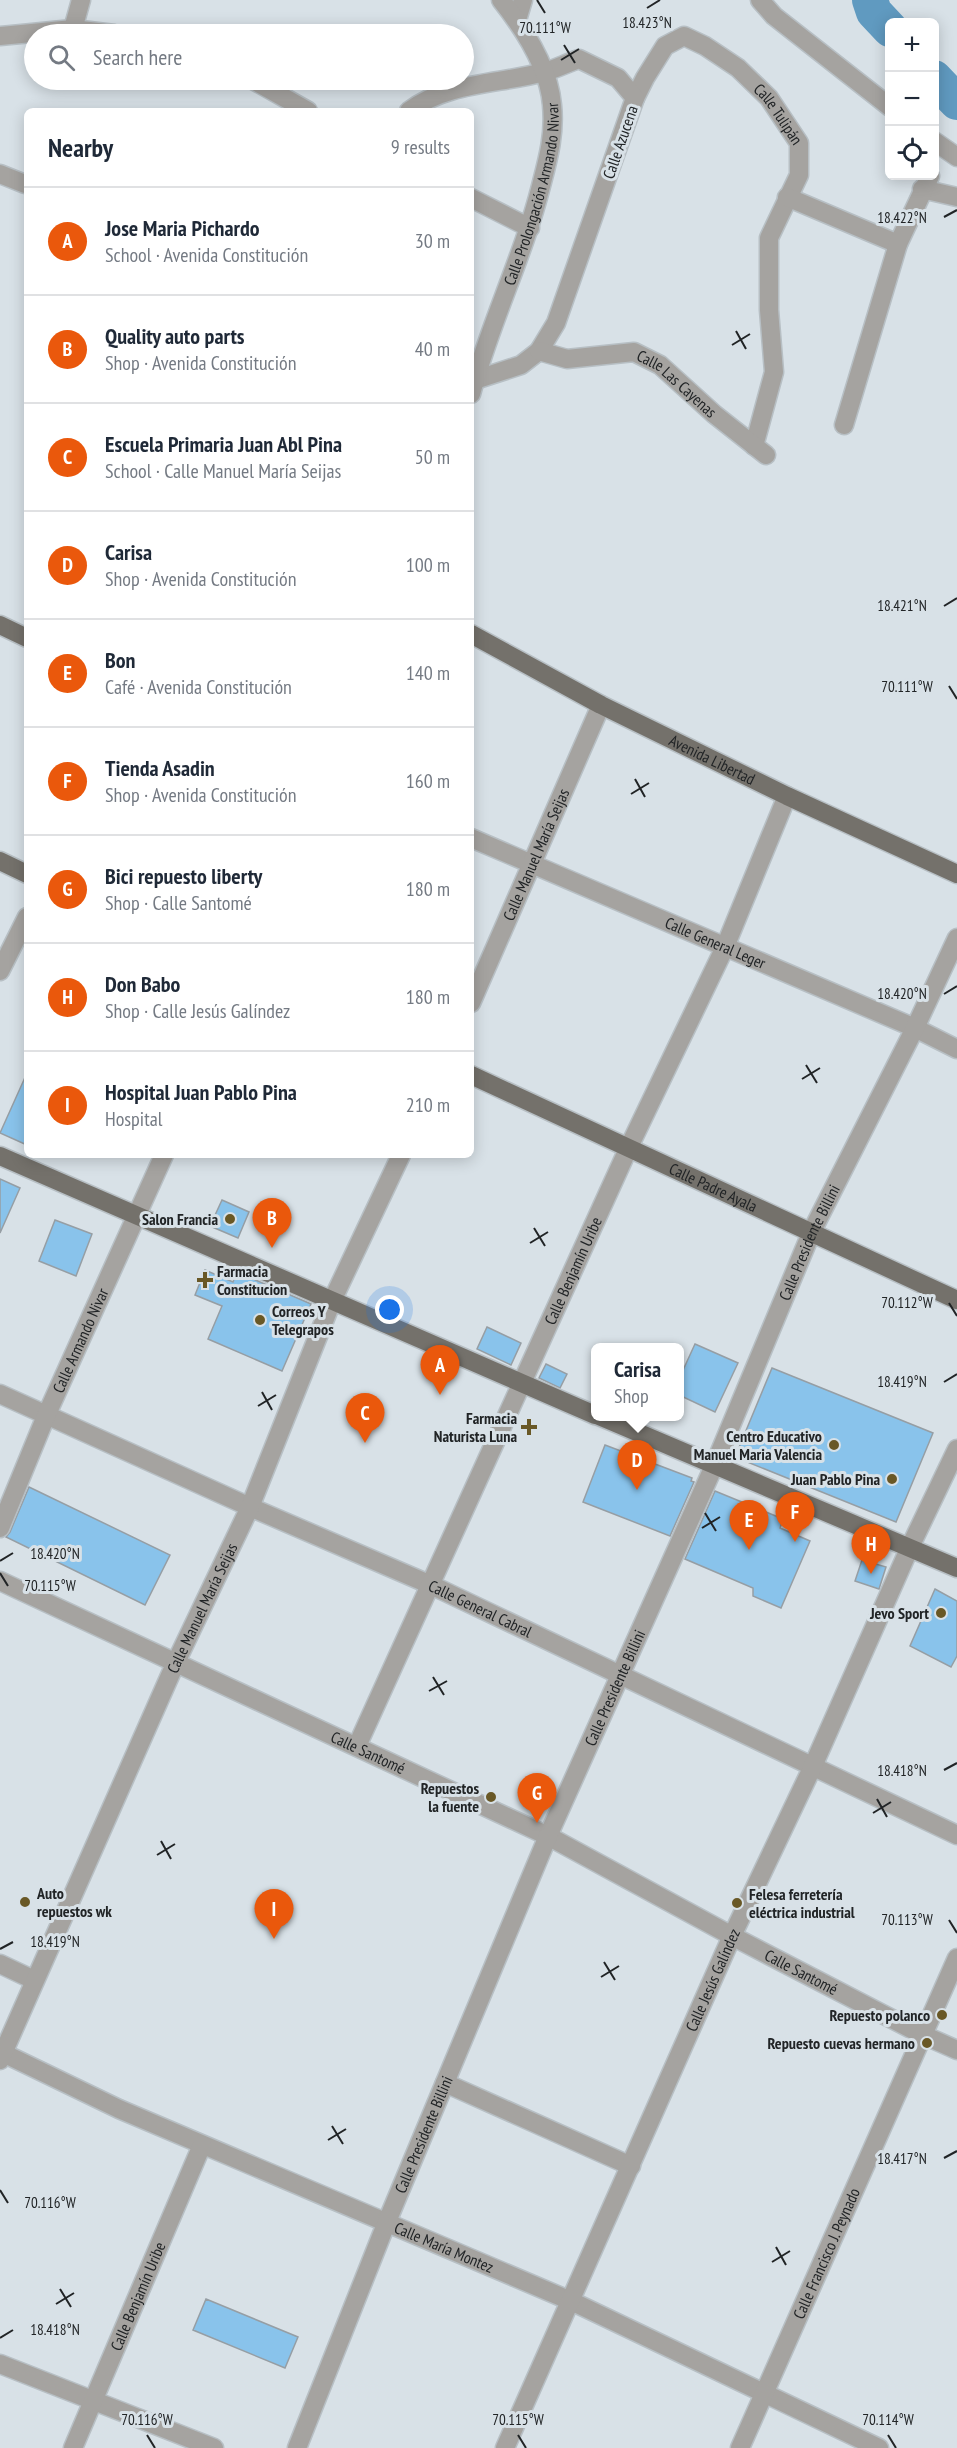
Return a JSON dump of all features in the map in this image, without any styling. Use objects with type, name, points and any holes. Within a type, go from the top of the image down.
[{"type":"main road","points":[[0,625],[24,637]]},
{"type":"main road","name":"Avenida Libertad","points":[[474,636],[601,705],[787,796],[957,874]]},
{"type":"main road","points":[[0,861],[24,873]]},
{"type":"main road","name":"Calle Padre Ayala","points":[[474,1076],[957,1300]]},
{"type":"main road","points":[[0,1156],[591,1413]]},
{"type":"main road","points":[[611,1421],[957,1568]]},
{"type":"street","points":[[74,24],[81,0]]},
{"type":"street","name":"Calle Prolongación Armando Nivar","points":[[474,384],[530,228],[552,143],[552,104],[544,72],[517,20],[501,0]]},
{"type":"street","points":[[517,20],[523,0]]},
{"type":"street","points":[[760,0],[774,16],[885,103]]},
{"type":"street","points":[[0,36],[24,34]]},
{"type":"street","name":"Calle Tulipán","points":[[635,98],[665,46],[684,36],[705,46],[738,68],[769,99],[799,143],[799,175],[769,238],[769,310],[774,372],[760,450]]},
{"type":"street","name":"Calle Azucena","points":[[474,85],[544,72],[579,59],[618,78],[635,98],[556,323],[539,351],[521,365],[474,387]]},
{"type":"street","points":[[271,90],[303,108]]},
{"type":"street","name":"Calle Azucena","points":[[413,108],[422,102],[459,90]]},
{"type":"street","points":[[0,174],[24,184]]},
{"type":"street","points":[[844,425],[898,244],[926,182],[957,197]]},
{"type":"street","points":[[788,198],[898,244]]},
{"type":"street","points":[[474,200],[530,228]]},
{"type":"street","name":"Calle Las Cayenas","points":[[539,351],[567,359],[634,352],[660,365],[714,414],[760,450]]},
{"type":"street","name":"Calle Manuel María Seijas","points":[[474,996],[601,705]]},
{"type":"street","name":"Calle Benjamín Uribe","points":[[357,1746],[629,1147],[725,946],[787,796]]},
{"type":"street","name":"Calle General Leger","points":[[474,839],[957,1048]]},
{"type":"street","points":[[0,971],[24,923]]},
{"type":"street","name":"Calle Presidente Billini","points":[[297,2448],[386,2224],[548,1836],[622,1676],[714,1466],[812,1231],[915,1028],[957,938]]},
{"type":"street","name":"Calle Armando Nivar","points":[[0,1528],[45,1416],[163,1158]]},
{"type":"street","name":"Calle Manuel María Seijas","points":[[2,2056],[176,1662],[250,1507],[332,1301],[400,1158]]},
{"type":"street","name":"Calle General Cabral","points":[[0,1394],[250,1507],[431,1585],[957,1835]]},
{"type":"street","name":"Calle Jesús Galíndez","points":[[505,2448],[732,1936],[813,1766],[910,1547],[957,1449]]},
{"type":"street","name":"Calle Santomé","points":[[0,1581],[548,1836],[732,1936],[921,2034],[957,2050]]},
{"type":"street","name":"Calle Francisco J. Peynado","points":[[740,2448],[921,2034],[957,1958]]},
{"type":"street","points":[[0,1964],[34,1980]]},
{"type":"street","name":"Calle María Montez","points":[[2,2056],[202,2145],[571,2301],[879,2448]]},
{"type":"street","points":[[445,2083],[631,2166]]},
{"type":"street","name":"Calle Benjamín Uribe","points":[[74,2448],[202,2145]]},
{"type":"street","points":[[0,2364],[214,2448]]},
{"type":"building","points":[[24,1080],[24,1144],[0,1133]]},
{"type":"building","points":[[0,1179],[20,1188],[0,1233]]},
{"type":"building","name":"Salon Francia","points":[[222,1200],[249,1212],[238,1238],[210,1226]]},
{"type":"building","points":[[55,1220],[92,1234],[76,1276],[39,1261]]},
{"type":"building","name":"Correos Y Telegrapos","points":[[205,1270],[233,1282],[237,1272],[311,1304],[282,1371],[208,1339],[222,1306],[195,1295]]},
{"type":"building","points":[[487,1327],[521,1343],[511,1365],[477,1349]]},
{"type":"building","points":[[695,1344],[738,1363],[715,1412],[684,1397],[684,1368]]},
{"type":"building","points":[[546,1364],[567,1374],[560,1388],[539,1378]]},
{"type":"building","name":"Centro Educativo Manuel Maria Valencia","points":[[772,1368],[933,1433],[896,1522],[735,1457]]},
{"type":"building","points":[[605,1445],[692,1478],[691,1481],[694,1482],[670,1536],[583,1502]]},
{"type":"building","points":[[29,1487],[170,1555],[145,1605],[6,1537]]},
{"type":"building","points":[[715,1491],[783,1519],[780,1528],[810,1541],[781,1608],[753,1596],[753,1588],[685,1559]]},
{"type":"building","points":[[862,1560],[886,1567],[879,1589],[855,1581]]},
{"type":"building","name":"Jevo Sport","points":[[935,1589],[957,1601],[957,1656],[951,1667],[910,1646]]},
{"type":"building","points":[[206,2299],[298,2337],[285,2368],[193,2330]]},
{"type":"waterway","points":[[870,0],[874,12],[885,24]]},
{"type":"waterway","points":[[939,83],[957,102]]},
{"type":"place","name":"Salon Francia","points":[[230,1219]]},
{"type":"place","name":"Quality auto parts","points":[[272,1248]]},
{"type":"place","name":"Farmacia Constitucion","points":[[205,1280]]},
{"type":"place","name":"Correos Y Telegrapos","points":[[260,1320]]},
{"type":"place","name":"Jose Maria Pichardo","points":[[440,1395]]},
{"type":"place","name":"Farmacia Naturista Luna","points":[[529,1427]]},
{"type":"place","name":"Escuela Primaria Juan Abl Pina","points":[[365,1443]]},
{"type":"place","name":"Centro Educativo Manuel Maria Valencia","points":[[834,1445]]},
{"type":"place","name":"Juan Pablo Pina","points":[[892,1479]]},
{"type":"place","name":"Carisa","points":[[637,1490]]},
{"type":"place","name":"Tienda Asadin","points":[[795,1542]]},
{"type":"place","name":"Bon","points":[[749,1550]]},
{"type":"place","name":"Don Babo","points":[[871,1574]]},
{"type":"place","name":"Jevo Sport","points":[[941,1613]]},
{"type":"place","name":"Repuestos la fuente","points":[[491,1797]]},
{"type":"place","name":"Bici repuesto liberty","points":[[537,1823]]},
{"type":"place","name":"Auto repuestos wk","points":[[25,1902]]},
{"type":"place","name":"Felesa ferretería eléctrica industrial","points":[[737,1903]]},
{"type":"place","name":"Hospital Juan Pablo Pina","points":[[274,1939]]},
{"type":"place","name":"Repuesto polanco","points":[[942,2015]]},
{"type":"place","name":"Repuesto cuevas hermano","points":[[927,2043]]}]
